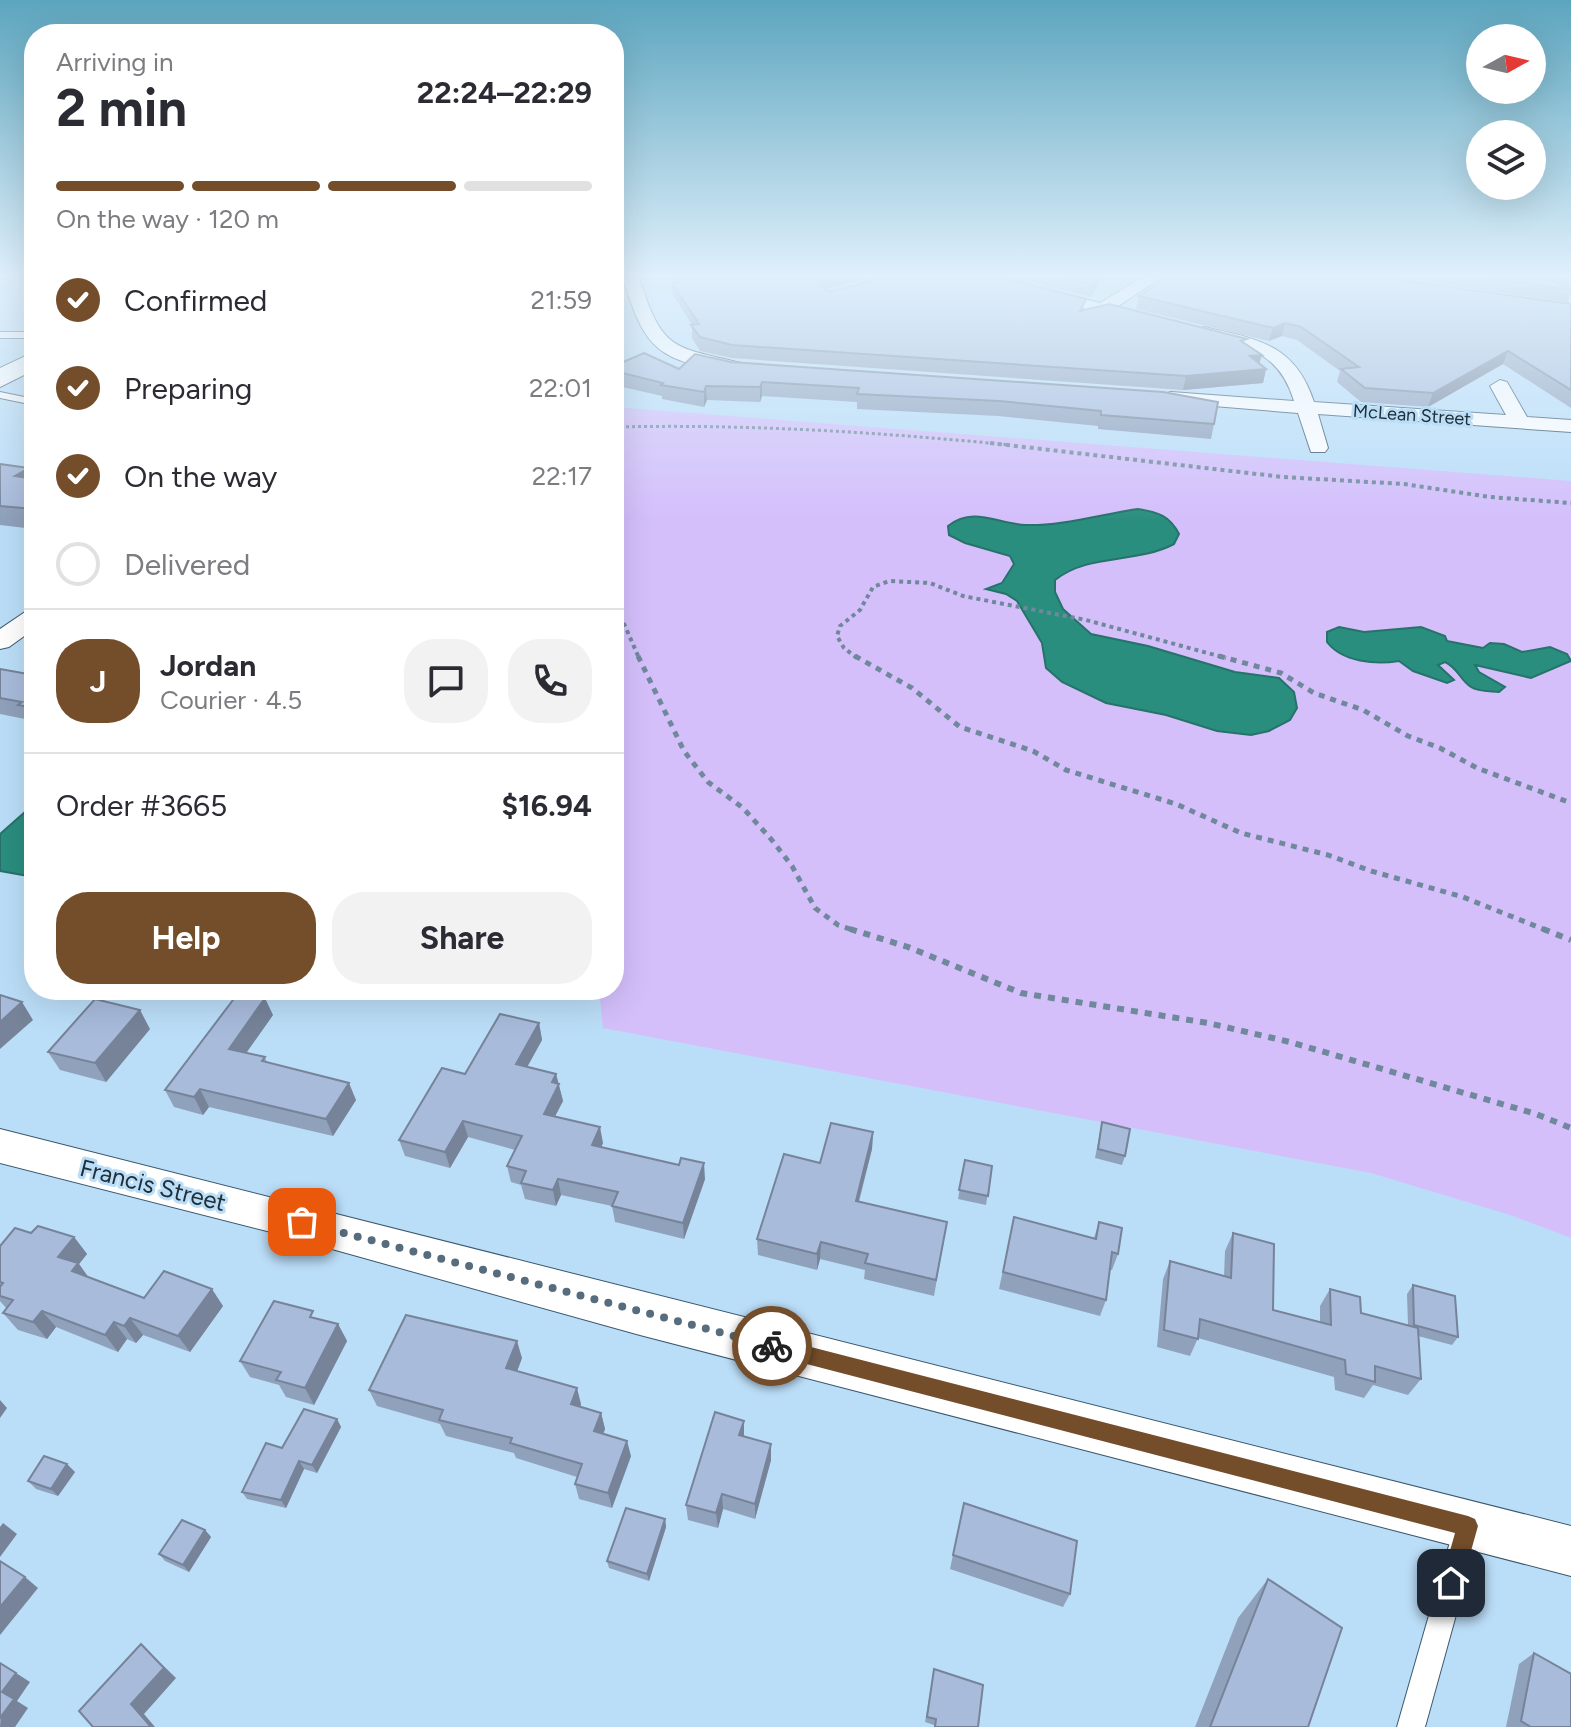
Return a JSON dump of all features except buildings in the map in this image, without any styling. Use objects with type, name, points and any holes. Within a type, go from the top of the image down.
[{"type":"street","points":[[691,359],[761,369]]},
{"type":"street","points":[[1281,359],[1298,380],[1318,448]]},
{"type":"street","points":[[1500,386],[1520,423]]},
{"type":"street","name":"McLean Street","points":[[1153,397],[1571,426]]},
{"type":"street","points":[[0,642],[24,624]]},
{"type":"street","points":[[0,642],[24,647]]},
{"type":"street","name":"Francis Street","points":[[0,1146],[1571,1551]]},
{"type":"lane","points":[[0,395],[24,400]]},
{"type":"lane","points":[[1411,1727],[1468,1526]]},
{"type":"path","points":[[624,427],[711,425],[757,430],[805,428],[887,433],[1099,454],[1283,477],[1404,484],[1490,497],[1571,503]]},
{"type":"path","points":[[1571,803],[1477,768],[1363,710],[1314,693],[1281,673],[1074,617],[963,596],[930,583],[889,581],[873,587],[860,610],[840,626],[837,636],[844,648],[860,660],[912,688],[960,727],[983,737],[1033,751],[1066,770],[1176,804],[1241,833],[1328,855],[1371,871],[1463,897],[1571,940]]},
{"type":"path","points":[[624,628],[684,751],[708,782],[743,808],[771,839],[792,866],[815,908],[838,925],[908,947],[1021,993],[1208,1023],[1290,1042],[1536,1114],[1571,1128]]},
{"type":"shaded area","points":[[624,408],[1571,481],[1571,1238],[1510,1215],[1371,1173],[603,1028],[600,1000],[624,1000]]},
{"type":"shaded area","points":[[1138,509],[1157,513],[1172,523],[1179,534],[1174,544],[1068,572],[1055,580],[1055,592],[1063,609],[1091,634],[1148,646],[1235,672],[1279,678],[1294,692],[1297,708],[1290,720],[1269,731],[1251,735],[1217,731],[1166,715],[1106,703],[1062,682],[1046,668],[1042,643],[1017,601],[1006,594],[986,589],[1002,583],[1014,564],[1010,556],[949,535],[948,526],[967,517],[1040,525]]},
{"type":"shaded area","points":[[1339,627],[1364,632],[1421,627],[1445,636],[1447,641],[1483,648],[1490,643],[1504,644],[1522,652],[1550,647],[1567,654],[1571,661],[1531,678],[1475,665],[1479,672],[1505,687],[1499,692],[1481,691],[1467,684],[1445,662],[1438,665],[1454,680],[1447,683],[1413,671],[1399,661],[1370,662],[1341,654],[1327,642],[1327,632]]},
{"type":"shaded area","points":[[24,813],[24,875],[0,871],[0,834]]},
{"type":"way so far","points":[[302,1222],[640,1314],[772,1346]]},
{"type":"route","points":[[772,1346],[1468,1526],[1451,1583]]}]
